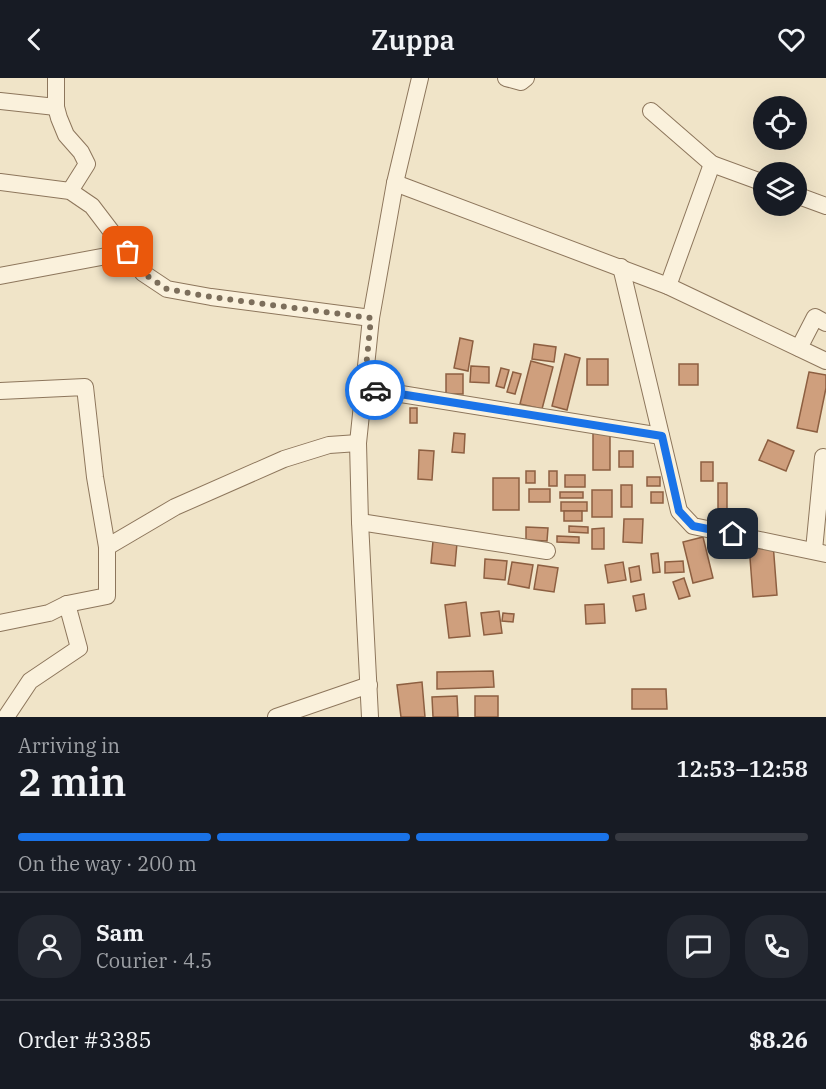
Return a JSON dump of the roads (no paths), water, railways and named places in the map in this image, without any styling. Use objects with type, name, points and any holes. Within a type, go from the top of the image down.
[{"type":"street","points":[[56,78],[56,107],[59,118],[66,135],[81,152],[87,164],[70,191]]},
{"type":"street","points":[[370,717],[358,443],[371,318],[394,183],[420,78]]},
{"type":"street","points":[[506,78],[520,82],[526,78]]},
{"type":"street","points":[[0,101],[56,107]]},
{"type":"street","points":[[651,111],[712,164],[753,179]]},
{"type":"street","points":[[668,286],[712,164]]},
{"type":"street","points":[[0,182],[70,191],[92,206],[143,273],[167,289],[371,318]]},
{"type":"street","points":[[394,183],[668,286],[826,361]]},
{"type":"street","points":[[807,199],[826,206]]},
{"type":"street","points":[[0,276],[128,252]]},
{"type":"street","points":[[621,267],[679,511],[693,526],[820,552],[823,457]]},
{"type":"street","points":[[799,348],[815,317],[826,323]]},
{"type":"street","points":[[0,391],[85,387],[95,477],[107,547],[107,596],[67,604],[49,613],[0,623]]},
{"type":"street","points":[[364,388],[662,436]]},
{"type":"street","points":[[107,547],[175,507],[284,459],[329,445],[358,443]]},
{"type":"street","points":[[360,522],[547,551]]},
{"type":"street","points":[[6,717],[30,681],[79,648],[67,604]]},
{"type":"street","points":[[276,717],[369,686]]}]
